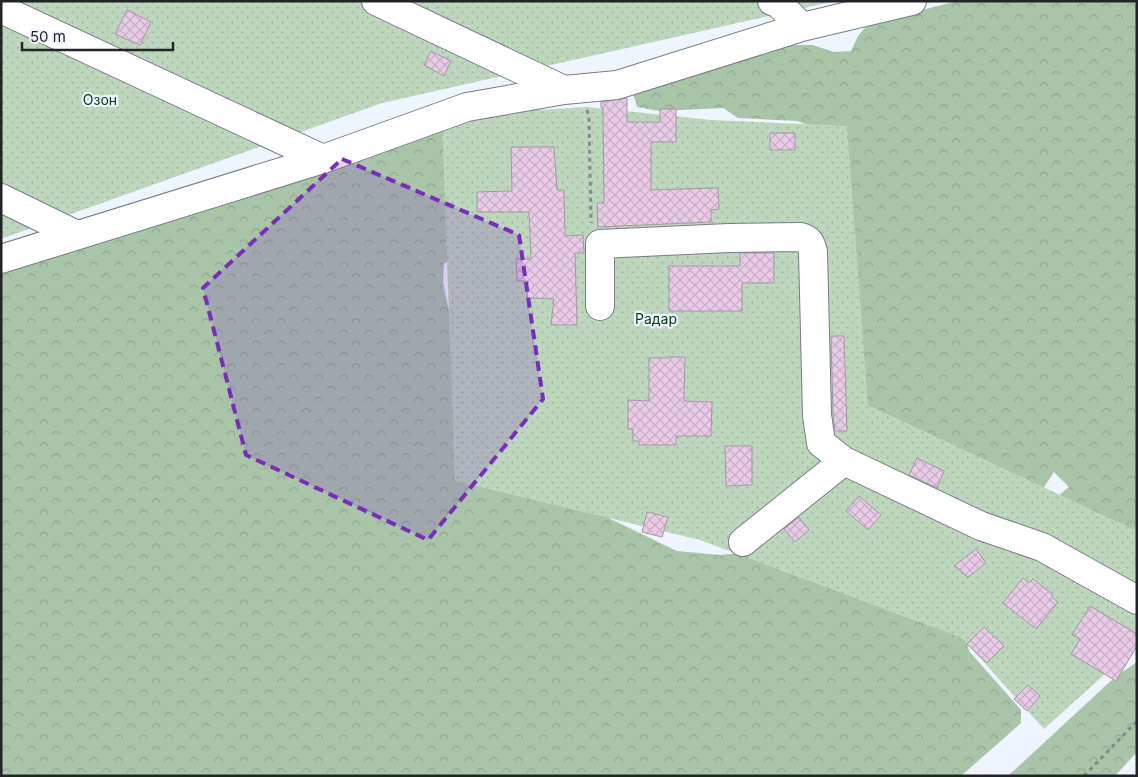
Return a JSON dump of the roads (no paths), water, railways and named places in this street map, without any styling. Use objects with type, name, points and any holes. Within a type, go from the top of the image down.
[{"type":"lane","points":[[376,1],[573,90]]},
{"type":"lane","points":[[772,1],[779,4],[802,27]]},
{"type":"lane","points":[[1,259],[323,159],[467,107],[617,85],[802,27],[912,1]]},
{"type":"lane","points":[[1,9],[323,159]]},
{"type":"lane","points":[[1,198],[78,235]]},
{"type":"lane","points":[[600,306],[600,244],[729,238],[800,237],[807,239],[811,243],[813,252],[817,415],[821,443],[844,461],[981,526],[1042,547],[1137,600]]},
{"type":"lane","points":[[743,542],[844,461]]},
{"type":"park label","name":"Озон","points":[[100,100]]},
{"type":"park label","name":"Радар","points":[[656,319]]}]
